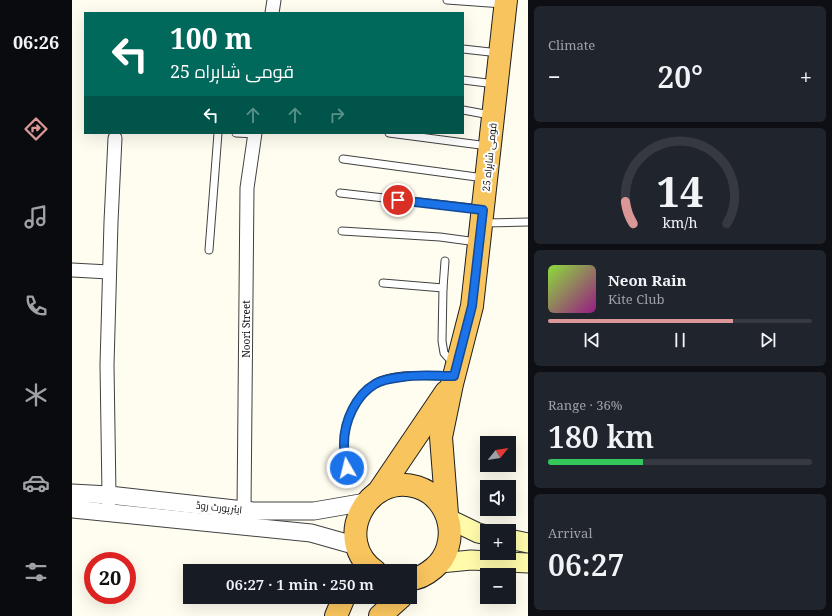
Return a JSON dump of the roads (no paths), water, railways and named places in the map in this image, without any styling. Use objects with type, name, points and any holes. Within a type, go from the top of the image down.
[{"type":"highway","name":"قومی شاہراہ 25","points":[[417,582],[446,553],[450,542],[451,531],[448,516],[441,437],[454,375],[472,306],[506,2]]},
{"type":"highway","name":"قومی شاہراہ 25","points":[[369,564],[364,559],[358,546],[356,531],[358,515],[373,497],[454,375]]},
{"type":"highway","points":[[373,497],[392,486],[405,485],[418,487],[430,493],[440,502],[448,516]]},
{"type":"highway","name":"قومی شاہراہ 25","points":[[353,564],[358,546]]},
{"type":"highway","points":[[336,616],[341,604]]},
{"type":"highway","points":[[380,616],[393,604]]},
{"type":"main road","points":[[448,516],[480,533]]},
{"type":"main road","points":[[516,540],[528,543]]},
{"type":"main road","points":[[426,572],[471,560],[528,563]]},
{"type":"street","points":[[272,12],[274,0]]},
{"type":"street","name":"Noori Street","points":[[245,518],[247,188],[255,134]]},
{"type":"street","points":[[108,513],[107,365],[109,272],[115,138]]},
{"type":"street","points":[[72,270],[109,272]]},
{"type":"street","name":"ایئرپورٹ روڈ","points":[[72,493],[109,496],[245,518],[311,533],[358,546]]},
{"type":"street","name":"ایئرپورٹ روڈ","points":[[72,509],[108,513],[245,518],[314,511],[373,497]]},
{"type":"lane","points":[[448,0],[506,2]]},
{"type":"lane","points":[[464,49],[500,53]]},
{"type":"lane","points":[[464,80],[497,84]]},
{"type":"lane","points":[[464,110],[493,115]]},
{"type":"lane","points":[[209,250],[218,134]]},
{"type":"lane","points":[[397,134],[490,147]]},
{"type":"lane","points":[[343,159],[486,178]]},
{"type":"lane","points":[[340,193],[481,225]]},
{"type":"lane","points":[[342,231],[440,237],[481,225],[528,222]]},
{"type":"lane","points":[[347,468],[344,444],[345,430],[351,411],[358,400],[369,388],[377,383],[402,376],[454,375],[444,353],[442,341],[443,288],[446,261]]},
{"type":"lane","points":[[384,283],[443,288]]}]
